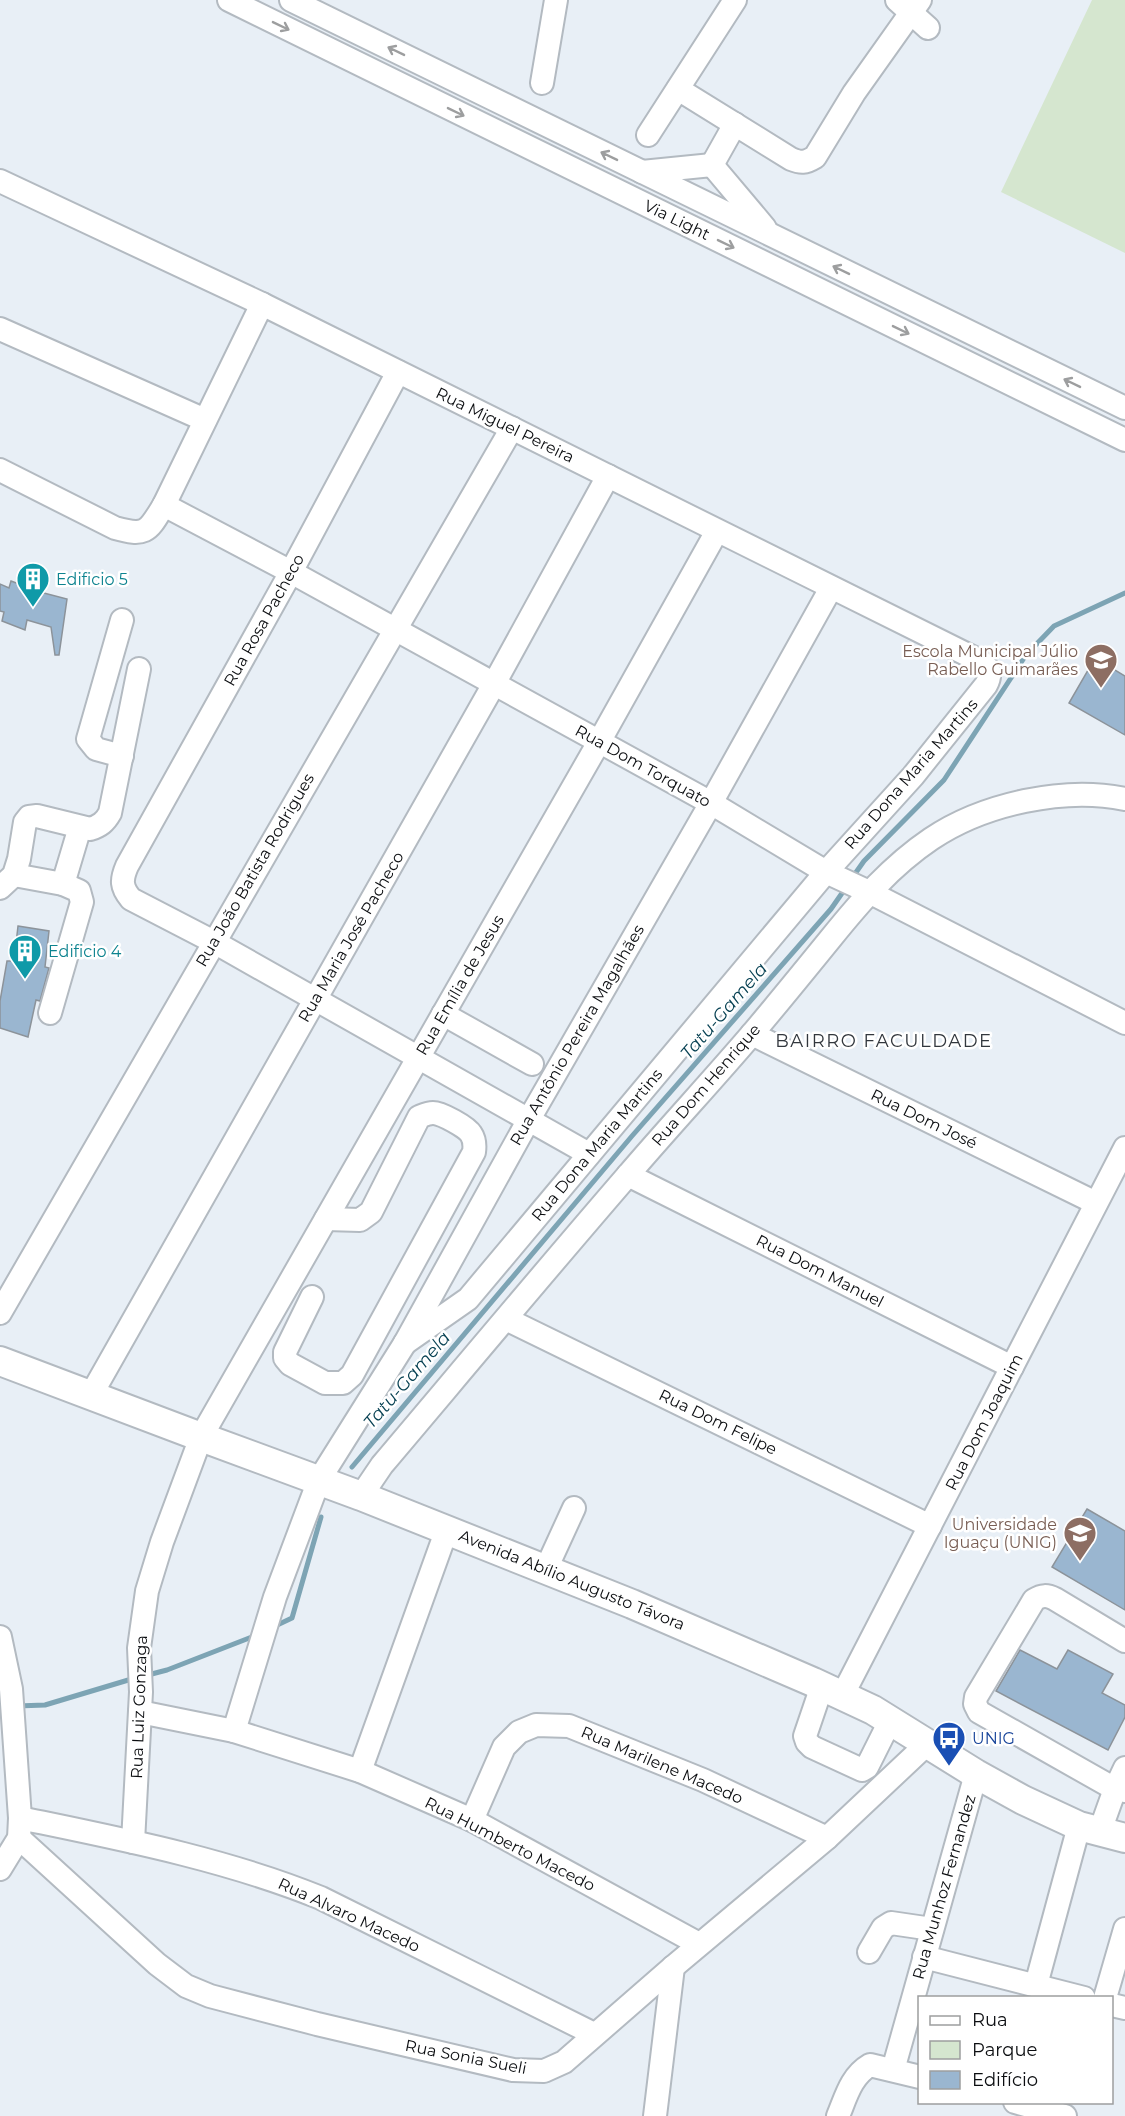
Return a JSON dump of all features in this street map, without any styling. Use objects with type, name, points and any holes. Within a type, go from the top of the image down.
[{"type":"main road","name":"Avenida Abílio Augusto Távora","points":[[0,1360],[447,1529],[832,1691],[890,1721],[1023,1800],[1101,1831]]},
{"type":"street","name":"Via Light","points":[[229,0],[1125,440]]},
{"type":"street","name":"Via Light","points":[[291,0],[1125,408]]},
{"type":"street","points":[[542,83],[556,0]]},
{"type":"street","points":[[648,135],[735,0]]},
{"type":"street","points":[[678,89],[791,159],[802,163],[815,157],[909,4],[928,28]]},
{"type":"street","points":[[711,165],[735,124]]},
{"type":"street","points":[[642,172],[711,165]]},
{"type":"street","points":[[711,165],[772,236]]},
{"type":"street","name":"Rua Miguel Pereira","points":[[0,181],[262,304],[986,664],[990,672],[990,679],[986,685]]},
{"type":"street","points":[[0,470],[115,528],[130,532],[143,532],[152,525],[164,505],[262,304]]},
{"type":"street","points":[[0,329],[205,420]]},
{"type":"street","name":"Rua Rosa Pacheco","points":[[214,942],[131,899],[124,890],[121,880],[291,572],[398,372]]},
{"type":"street","name":"Rua João Batista Rodrigues","points":[[0,1313],[512,428]]},
{"type":"street","name":"Rua Maria José Pacheco","points":[[91,1395],[494,684],[608,476]]},
{"type":"street","name":"Rua Dom Torquato","points":[[164,505],[291,572],[711,803],[833,875],[1125,1023]]},
{"type":"street","name":"Rua Emília de Jesus","points":[[201,1437],[599,742],[717,531]]},
{"type":"street","name":"Rua Antônio Pereira Magalhães","points":[[234,1731],[275,1597],[319,1480],[405,1343],[528,1121],[711,803],[831,588]]},
{"type":"street","points":[[122,620],[88,739],[96,749],[122,756]]},
{"type":"street","points":[[50,1013],[82,902],[79,891],[63,884],[7,882],[19,859],[26,822],[30,817],[37,816],[90,829],[98,827],[107,818],[139,669]]},
{"type":"street","name":"Rua Dona Maria Martins","points":[[405,1343],[468,1299],[589,1154],[833,875],[986,685]]},
{"type":"street","name":"Rua Dom Henrique","points":[[361,1496],[382,1465],[628,1175],[752,1034],[864,890],[933,838],[965,821],[1010,804],[1051,797],[1108,796],[1125,800]]},
{"type":"street","points":[[63,884],[80,827]]},
{"type":"street","points":[[214,942],[589,1154]]},
{"type":"street","points":[[443,1014],[532,1064]]},
{"type":"street","name":"Rua Dom José","points":[[752,1034],[1096,1203]]},
{"type":"street","points":[[312,1297],[285,1352],[285,1358],[290,1364],[325,1383],[343,1383],[352,1375],[474,1152],[475,1145],[471,1133],[468,1129],[439,1114],[422,1115],[371,1212],[360,1220],[326,1219]]},
{"type":"street","name":"Rua Dom Joaquim","points":[[890,1721],[867,1767],[862,1770],[812,1747],[805,1736],[930,1526],[1125,1148]]},
{"type":"street","name":"Rua Dom Manuel","points":[[628,1175],[1012,1367]]},
{"type":"street","name":"Rua Dom Felipe","points":[[506,1319],[930,1526]]},
{"type":"street","name":"Rua Luiz Gonzaga","points":[[133,1842],[141,1702],[139,1648],[147,1592],[162,1542],[201,1437]]},
{"type":"street","points":[[546,1569],[574,1508]]},
{"type":"street","points":[[360,1771],[447,1529]]},
{"type":"street","points":[[1120,1790],[979,1712],[975,1704],[976,1697],[1022,1619],[1038,1597],[1055,1599],[1125,1641]]},
{"type":"street","points":[[0,1869],[20,1828],[11,1689],[2,1653]]},
{"type":"street","name":"Rua Humberto Macedo","points":[[141,1702],[360,1771],[472,1821],[699,1944]]},
{"type":"street","name":"Rua Marilene Macedo","points":[[472,1821],[504,1748],[519,1732],[536,1725],[569,1726],[703,1780],[828,1839]]},
{"type":"street","name":"Rua Sonia Sueli","points":[[20,1828],[157,1964],[186,1986],[210,1996],[317,2024],[513,2070],[544,2071],[564,2062],[699,1944],[828,1839],[927,1744]]},
{"type":"street","points":[[1036,1985],[1120,1790],[1125,1768]]},
{"type":"street","name":"Rua Munhoz Fernandez","points":[[893,2070],[976,1774]]},
{"type":"street","name":"Rua Alvaro Macedo","points":[[20,1828],[133,1842],[254,1873],[321,1898],[594,2034]]},
{"type":"street","points":[[869,1952],[883,1928],[891,1923],[932,1929]]},
{"type":"street","points":[[1106,1996],[1125,1929]]},
{"type":"street","points":[[924,1957],[1077,1996]]},
{"type":"street","points":[[655,2116],[673,1967]]},
{"type":"street","points":[[838,2116],[852,2082],[860,2071],[870,2065],[918,2076]]},
{"type":"street","points":[[1019,2104],[1065,2116]]},
{"type":"green space","points":[[1092,0],[1125,0],[1125,253],[1001,192]]},
{"type":"building","name":"Edificio 5","points":[[11,581],[67,599],[59,655],[55,655],[51,627],[27,620],[25,630],[2,621],[4,612],[0,611],[0,584],[9,588]]},
{"type":"building","name":"Escola Municipal Júlio Rabello Guimarães","points":[[1095,658],[1125,676],[1125,735],[1069,703]]},
{"type":"building","name":"Edificio 4","points":[[18,926],[49,931],[45,967],[49,968],[40,1001],[36,1000],[28,1037],[0,1028],[0,1001],[7,961],[14,961]]},
{"type":"building","points":[[1087,1509],[1125,1531],[1125,1610],[1052,1567]]},
{"type":"building","points":[[1020,1650],[1057,1669],[1068,1650],[1113,1674],[1102,1693],[1125,1705],[1125,1717],[1108,1750],[996,1691]]},
{"type":"waterway","name":"Tatu-Gamela","points":[[852,878],[864,861],[944,780],[1026,655],[1054,626],[1125,593]]},
{"type":"waterway","name":"Tatu-Gamela","points":[[352,1467],[632,1136],[831,909],[847,886]]},
{"type":"waterway","name":"Tatu-Gamela","points":[[273,1627],[292,1618],[321,1517]]},
{"type":"waterway","name":"Tatu-Gamela","points":[[144,1676],[167,1670],[257,1635]]},
{"type":"waterway","name":"Tatu-Gamela","points":[[17,1706],[45,1705],[135,1678]]},
{"type":"place","name":"Edificio 5","points":[[33,608]]},
{"type":"place","name":"Escola Municipal Júlio Rabello Guimarães","points":[[1101,689]]},
{"type":"place","name":"Edificio 4","points":[[25,980]]},
{"type":"place","name":"Universidade Iguaçu (UNIG)","points":[[1080,1562]]},
{"type":"place","name":"UNIG","points":[[949,1767]]},
{"type":"district","name":"BAIRRO FACULDADE","points":[[884,1041]]}]
